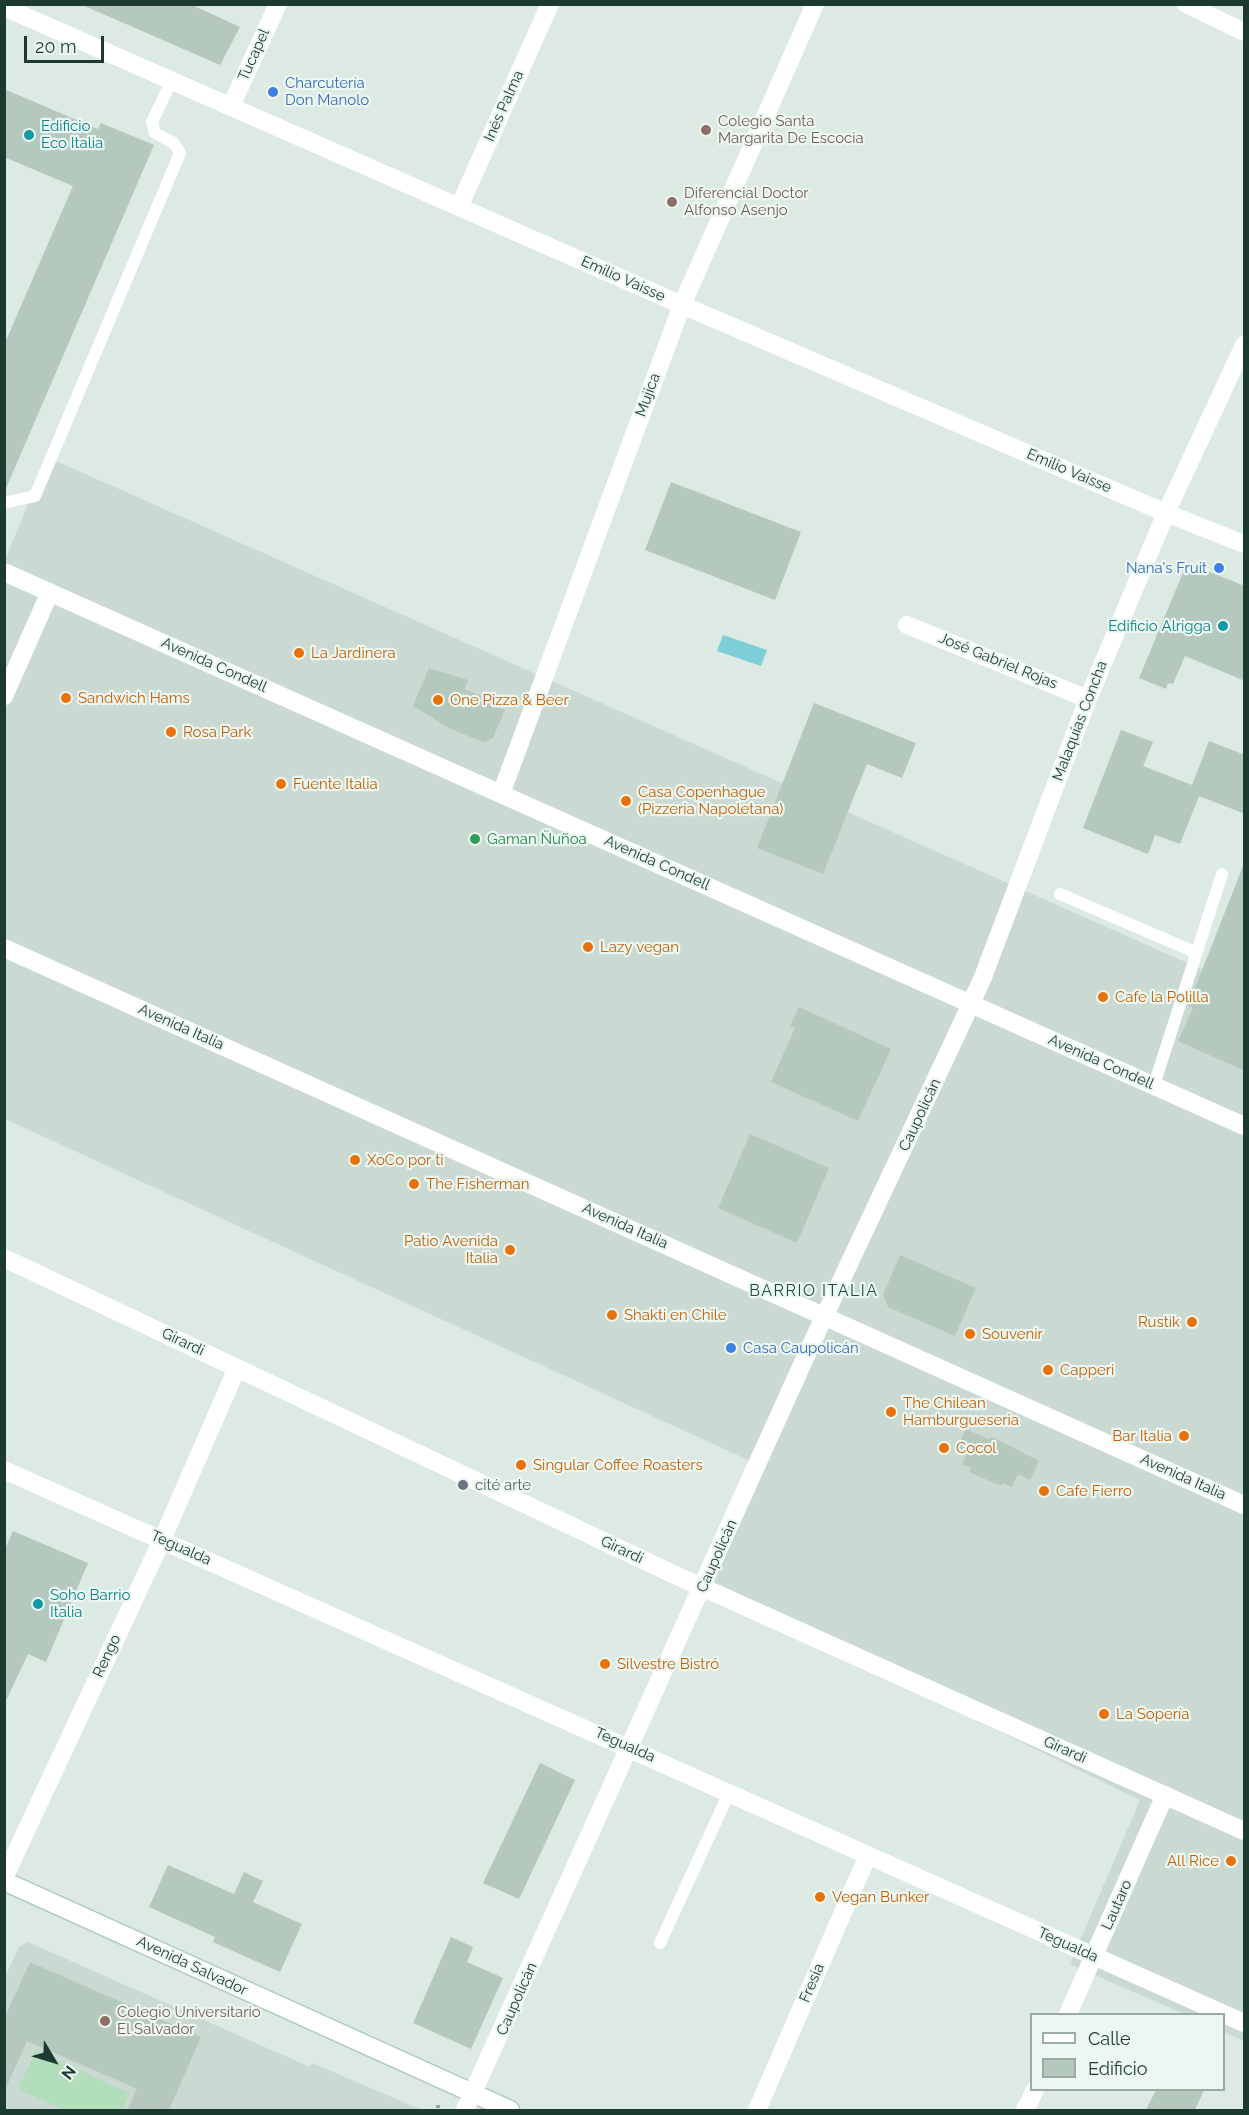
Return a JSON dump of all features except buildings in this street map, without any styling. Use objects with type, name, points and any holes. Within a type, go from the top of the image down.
[{"type":"street","name":"Tucapel","points":[[231,106],[278,4]]},
{"type":"street","name":"Inés Palma","points":[[459,207],[550,4]]},
{"type":"street","name":"Mujica","points":[[501,794],[682,305],[816,4]]},
{"type":"street","points":[[1186,4],[1245,32]]},
{"type":"street","name":"Emilio Vaisse","points":[[13,8],[682,305],[1166,513],[1245,544]]},
{"type":"street","name":"Malaquías Concha","points":[[971,1003],[1088,699],[1166,513],[1245,345]]},
{"type":"street","name":"Avenida Condell","points":[[4,572],[1245,1126]]},
{"type":"street","points":[[4,696],[50,592]]},
{"type":"street","name":"José Gabriel Rojas","points":[[907,625],[1088,699]]},
{"type":"street","name":"Avenida Italia","points":[[4,948],[1245,1505]]},
{"type":"street","name":"Caupolicán","points":[[469,2102],[810,1347],[971,1003]]},
{"type":"street","name":"Girardi","points":[[4,1258],[702,1587],[1245,1831]]},
{"type":"street","name":"Rengo","points":[[4,1880],[162,1540],[237,1368]]},
{"type":"street","name":"Tegualda","points":[[4,1470],[1222,2013]]},
{"type":"street","name":"Lautaro","points":[[1068,2013],[1165,1795]]},
{"type":"street","name":"Fresia","points":[[757,2110],[868,1855]]},
{"type":"street","name":"Avenida Salvador","points":[[4,1880],[469,2102],[510,2110]]},
{"type":"street","name":"Tegualda","points":[[1225,2014],[1245,2023]]},
{"type":"street","points":[[1025,2110],[1034,2091]]},
{"type":"lane","points":[[4,503],[35,496],[180,153],[174,143],[155,134],[152,122],[172,80]]},
{"type":"lane","points":[[1154,1085],[1222,874]]},
{"type":"lane","points":[[1060,894],[1197,954]]},
{"type":"lane","points":[[660,1943],[729,1793]]},
{"type":"shaded area","points":[[47,457],[1244,988],[1244,2041],[1225,2032],[1225,2013],[1182,2013],[1070,1964],[1140,1800],[704,1588],[759,1465],[5,1119],[5,560]]},
{"type":"shaded area","name":"Colegio Universitario El Salvador","points":[[28,1942],[310,2067],[312,2063],[422,2110],[5,2110],[4,1979],[19,1947]]},
{"type":"green space","points":[[36,2050],[130,2093],[122,2110],[64,2110],[18,2089]]},
{"type":"water","points":[[723,635],[767,650],[761,666],[717,651]]},
{"type":"place","name":"Charcutería Don Manolo","points":[[273,92]]},
{"type":"place","name":"Colegio Santa Margarita De Escocia","points":[[706,130]]},
{"type":"place","name":"Edificio Eco Italia","points":[[29,135]]},
{"type":"place","name":"Diferencial Doctor Alfonso Asenjo","points":[[672,202]]},
{"type":"place","name":"Nana's Fruit","points":[[1219,568]]},
{"type":"place","name":"Edificio Alrigga","points":[[1223,626]]},
{"type":"place","name":"La Jardinera","points":[[299,653]]},
{"type":"place","name":"Sandwich Hams","points":[[66,698]]},
{"type":"place","name":"One Pizza & Beer","points":[[438,700]]},
{"type":"place","name":"Rosa Park","points":[[171,732]]},
{"type":"place","name":"Fuente Italia","points":[[281,784]]},
{"type":"place","name":"Casa Copenhague (Pizzeria Napoletana)","points":[[626,801]]},
{"type":"place","name":"Gaman Ñuñoa","points":[[475,839]]},
{"type":"place","name":"Lazy vegan","points":[[588,947]]},
{"type":"place","name":"Cafe la Polilla","points":[[1103,997]]},
{"type":"place","name":"XoCo por ti","points":[[355,1160]]},
{"type":"place","name":"The Fisherman","points":[[414,1184]]},
{"type":"place","name":"Patio Avenida Italia","points":[[510,1250]]},
{"type":"place","name":"Shakti en Chile","points":[[612,1315]]},
{"type":"place","name":"Rustik","points":[[1192,1322]]},
{"type":"place","name":"Souvenir","points":[[970,1334]]},
{"type":"place","name":"Casa Caupolicán","points":[[731,1348]]},
{"type":"place","name":"Capperi","points":[[1048,1370]]},
{"type":"place","name":"The Chilean Hamburgueseria","points":[[891,1412]]},
{"type":"place","name":"Bar Italia","points":[[1184,1436]]},
{"type":"place","name":"Cocol","points":[[944,1448]]},
{"type":"place","name":"Singular Coffee Roasters","points":[[521,1465]]},
{"type":"place","name":"cité arte","points":[[463,1485]]},
{"type":"place","name":"Cafe Fierro","points":[[1044,1491]]},
{"type":"place","name":"Soho Barrio Italia","points":[[38,1604]]},
{"type":"place","name":"Silvestre Bistró","points":[[605,1664]]},
{"type":"place","name":"La Sopería","points":[[1104,1714]]},
{"type":"place","name":"All Rice","points":[[1231,1861]]},
{"type":"place","name":"Vegan Bunker","points":[[820,1897]]},
{"type":"place","name":"Colegio Universitario El Salvador","points":[[105,2021]]},
{"type":"district","name":"BARRIO ITALIA","points":[[814,1291]]}]
